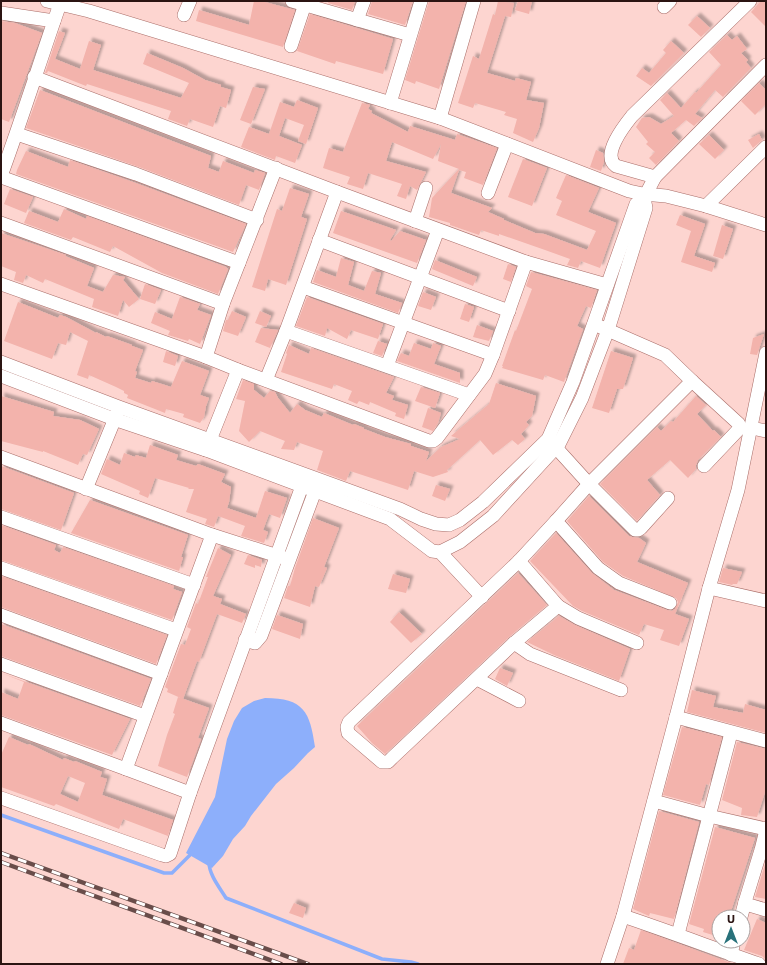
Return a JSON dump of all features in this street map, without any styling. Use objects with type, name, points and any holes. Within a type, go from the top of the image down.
[{"type":"street","points":[[47,1],[60,4],[92,6],[440,118],[645,197],[666,196],[706,206],[766,225]]},
{"type":"street","points":[[184,15],[190,1]]},
{"type":"street","points":[[357,20],[364,1]]},
{"type":"street","points":[[390,102],[421,1]]},
{"type":"street","points":[[440,118],[474,1]]},
{"type":"street","points":[[655,177],[616,166],[612,163],[610,158],[619,133],[632,116],[750,1]]},
{"type":"street","points":[[291,46],[301,2],[410,35]]},
{"type":"street","points":[[60,4],[34,78],[17,134],[1,176],[239,263]]},
{"type":"street","points":[[1,12],[54,21]]},
{"type":"street","points":[[208,445],[302,486],[390,519],[432,551],[440,552],[460,542],[493,516],[552,443],[636,204],[645,197],[655,177],[766,65]]},
{"type":"street","points":[[34,78],[526,262],[607,285]]},
{"type":"street","points":[[17,134],[136,174],[257,220]]},
{"type":"street","points":[[488,193],[507,144]]},
{"type":"street","points":[[706,206],[766,147]]},
{"type":"street","points":[[206,357],[223,304],[276,168]]},
{"type":"street","points":[[415,220],[426,188]]},
{"type":"street","points":[[266,380],[303,287],[319,240],[338,192]]},
{"type":"street","points":[[1,376],[117,413],[400,509],[436,524],[452,524],[460,520],[483,502],[566,431],[582,398],[608,330],[646,208],[645,197]]},
{"type":"street","points":[[1,223],[223,304]]},
{"type":"street","points":[[387,366],[438,230]]},
{"type":"street","points":[[319,240],[509,311]]},
{"type":"street","points":[[1,284],[206,357],[428,441],[433,441],[437,438],[485,374],[526,262]]},
{"type":"street","points":[[303,287],[493,355]]},
{"type":"street","points":[[594,324],[665,355],[739,424],[739,429],[704,466]]},
{"type":"street","points":[[286,331],[469,395]]},
{"type":"street","points":[[607,964],[623,916],[709,588],[738,490],[752,428],[766,353]]},
{"type":"street","points":[[1,362],[117,413]]},
{"type":"street","points":[[208,445],[238,370]]},
{"type":"street","points":[[558,606],[514,643],[388,762],[382,762],[348,732],[346,726],[349,722],[519,561],[589,484],[692,381]]},
{"type":"street","points":[[86,489],[117,413]]},
{"type":"street","points":[[752,428],[766,431]]},
{"type":"street","points":[[552,443],[589,484],[635,530],[641,528],[668,498]]},
{"type":"street","points":[[1,457],[212,535],[283,558]]},
{"type":"street","points":[[1,798],[166,856],[170,854],[190,793],[245,640],[255,643],[261,636],[302,486]]},
{"type":"street","points":[[283,558],[315,491]]},
{"type":"street","points":[[1,517],[194,585]]},
{"type":"street","points":[[410,534],[421,519]]},
{"type":"street","points":[[556,521],[598,568],[619,583],[670,603]]},
{"type":"street","points":[[452,524],[460,542]]},
{"type":"street","points":[[126,769],[212,535]]},
{"type":"street","points":[[440,552],[482,597]]},
{"type":"street","points":[[519,561],[558,606],[578,618],[637,643]]},
{"type":"street","points":[[1,568],[176,630]]},
{"type":"street","points":[[709,588],[766,601]]},
{"type":"street","points":[[1,615],[161,674]]},
{"type":"street","points":[[514,643],[530,654],[621,690]]},
{"type":"street","points":[[1,664],[145,716]]},
{"type":"street","points":[[477,679],[519,701]]},
{"type":"street","points":[[676,718],[766,741]]},
{"type":"street","points":[[2,726],[190,793]]},
{"type":"street","points":[[678,934],[731,732]]},
{"type":"street","points":[[654,801],[766,830],[764,851],[743,909]]},
{"type":"street","points":[[745,902],[749,906],[766,910]]},
{"type":"street","points":[[623,916],[678,934],[752,963]]},
{"type":"street","points":[[731,955],[732,949]]},
{"type":"water","points":[[265,698],[289,701],[297,704],[303,709],[311,725],[315,747],[276,784],[245,826],[233,839],[223,856],[212,868],[186,853],[215,797],[227,739],[234,721],[242,708],[254,701]]},
{"type":"building","points":[[254,1],[261,1],[295,10],[283,47],[196,21],[199,10],[249,25]]},
{"type":"building","points":[[329,1],[355,1],[352,10],[328,3]]},
{"type":"building","points":[[372,1],[413,1],[405,25],[368,14]]},
{"type":"building","points":[[429,1],[466,1],[439,89],[416,81],[415,84],[405,80]]},
{"type":"building","points":[[498,1],[514,3],[511,17],[505,16],[487,73],[515,81],[516,78],[531,82],[526,100],[544,103],[539,128],[533,142],[513,133],[517,119],[504,115],[506,112],[475,103],[473,108],[458,103],[473,56],[479,59],[493,14],[495,15]]},
{"type":"building","points":[[518,1],[532,1],[529,14],[515,10]]},
{"type":"building","points":[[761,1],[766,1],[766,27],[751,12]]},
{"type":"building","points":[[310,14],[393,39],[383,74],[336,61],[335,64],[297,51]]},
{"type":"building","points":[[697,16],[710,28],[701,37],[688,25]]},
{"type":"building","points":[[1,21],[15,23],[42,33],[9,122],[1,119]]},
{"type":"building","points":[[59,31],[65,33],[55,59],[80,69],[89,41],[101,45],[93,70],[181,98],[189,83],[143,64],[147,53],[183,68],[205,80],[231,90],[226,108],[220,106],[213,127],[190,119],[187,126],[168,119],[171,111],[87,84],[86,86],[48,71],[45,73]]},
{"type":"building","points":[[727,35],[732,40],[737,36],[747,49],[741,53],[748,60],[746,62],[751,68],[723,97],[715,90],[695,114],[702,118],[694,126],[686,120],[671,133],[679,141],[656,165],[649,158],[655,152],[646,144],[648,142],[636,127],[642,118],[649,117],[661,124],[674,116],[660,100],[667,93],[681,108],[721,65],[709,52]]},
{"type":"building","points":[[671,41],[684,53],[651,86],[636,76],[642,68],[649,73],[666,53],[663,50]]},
{"type":"building","points":[[759,83],[766,90],[766,104],[755,115],[741,101]]},
{"type":"building","points":[[253,87],[265,89],[251,124],[240,120]]},
{"type":"building","points":[[40,90],[211,156],[208,168],[219,172],[223,161],[254,173],[255,170],[265,173],[259,190],[246,185],[239,205],[139,167],[26,128]]},
{"type":"building","points":[[297,100],[318,108],[306,144],[298,141],[304,125],[285,118],[279,136],[302,145],[295,163],[276,156],[275,160],[241,147],[249,127],[269,134],[280,102],[294,107]]},
{"type":"building","points":[[362,103],[370,105],[368,109],[372,111],[371,113],[408,132],[410,126],[455,140],[457,134],[497,148],[483,185],[464,178],[466,172],[459,170],[451,193],[492,208],[488,212],[535,233],[544,234],[587,250],[596,231],[556,215],[562,201],[556,198],[566,175],[599,188],[588,212],[616,223],[600,268],[581,261],[578,268],[567,265],[570,259],[499,234],[499,236],[481,230],[479,235],[450,225],[450,223],[429,217],[432,198],[459,169],[438,161],[441,144],[433,159],[392,142],[386,161],[426,172],[417,190],[410,186],[406,199],[397,196],[402,184],[368,173],[363,189],[347,184],[350,177],[323,168],[329,148],[343,152]]},
{"type":"building","points":[[759,134],[762,140],[753,148],[748,140]]},
{"type":"building","points":[[709,135],[724,150],[715,159],[699,144]]},
{"type":"building","points":[[596,150],[603,153],[604,162],[601,171],[590,167]]},
{"type":"building","points":[[26,151],[68,167],[70,160],[246,224],[233,252],[16,174]]},
{"type":"building","points":[[523,159],[547,168],[532,206],[508,197]]},
{"type":"building","points":[[290,188],[309,194],[301,217],[307,219],[286,285],[268,279],[265,291],[252,287],[277,209],[282,211]]},
{"type":"building","points":[[10,189],[33,197],[26,213],[4,204]]},
{"type":"building","points":[[64,209],[86,219],[87,216],[226,267],[228,269],[218,294],[162,273],[113,246],[110,252],[73,237],[71,240],[24,223],[29,211],[58,222]]},
{"type":"building","points":[[341,211],[396,230],[390,240],[391,241],[400,231],[426,240],[417,263],[333,233]]},
{"type":"building","points":[[680,215],[705,224],[694,256],[715,263],[712,272],[681,262],[691,231],[676,225]]},
{"type":"building","points":[[722,225],[733,229],[723,259],[713,256]]},
{"type":"building","points":[[1,233],[66,255],[65,256],[94,268],[87,286],[103,292],[113,275],[125,277],[123,280],[139,299],[129,307],[123,300],[118,316],[92,307],[94,299],[45,279],[43,283],[26,275],[23,283],[14,280],[16,272],[1,266]]},
{"type":"building","points":[[341,258],[354,262],[348,285],[364,291],[372,271],[381,273],[375,294],[402,303],[398,313],[313,282],[317,270],[336,277]]},
{"type":"building","points":[[435,260],[477,277],[473,286],[432,269]]},
{"type":"building","points":[[508,264],[516,267],[511,282],[503,279]]},
{"type":"building","points":[[531,272],[597,290],[591,308],[586,306],[577,326],[583,329],[564,382],[545,375],[543,380],[502,368],[515,330],[516,331],[532,289],[526,286]]},
{"type":"building","points":[[145,284],[161,290],[155,304],[140,299]]},
{"type":"building","points":[[423,292],[436,297],[431,310],[418,306]]},
{"type":"building","points":[[180,297],[200,304],[197,310],[211,315],[200,344],[189,339],[188,341],[168,335],[170,331],[151,323],[155,312],[172,319]]},
{"type":"building","points":[[307,297],[383,324],[378,339],[351,330],[347,339],[327,328],[325,336],[296,326]]},
{"type":"building","points":[[18,302],[58,318],[60,315],[66,317],[96,333],[143,350],[135,371],[137,372],[135,378],[151,383],[152,381],[171,387],[182,361],[209,371],[200,395],[209,398],[204,417],[200,423],[183,417],[184,414],[166,409],[165,413],[127,398],[128,395],[124,393],[124,391],[89,375],[88,379],[77,375],[88,341],[70,332],[66,345],[58,343],[52,359],[4,341]]},
{"type":"building","points":[[465,304],[474,307],[469,322],[460,319]]},
{"type":"building","points":[[232,311],[246,317],[238,336],[223,331],[226,320],[228,320]]},
{"type":"building","points":[[260,311],[271,316],[266,327],[255,323]]},
{"type":"building","points":[[477,325],[493,331],[489,341],[473,337]]},
{"type":"building","points":[[261,328],[278,330],[270,348],[255,342]]},
{"type":"building","points":[[764,334],[757,355],[750,354],[753,338]]},
{"type":"building","points":[[378,341],[387,344],[382,356],[373,353]]},
{"type":"building","points":[[414,343],[431,349],[433,343],[441,346],[434,364],[460,373],[460,383],[397,361],[401,353],[409,356]]},
{"type":"building","points":[[289,345],[309,354],[311,348],[394,377],[386,393],[394,396],[392,400],[408,405],[404,419],[395,416],[396,413],[370,402],[369,405],[359,401],[357,404],[348,400],[352,391],[334,384],[332,389],[281,372]]},
{"type":"building","points":[[166,351],[178,356],[175,366],[163,362]]},
{"type":"building","points":[[611,351],[633,358],[623,389],[617,389],[609,413],[592,408]]},
{"type":"building","points":[[243,380],[254,384],[254,390],[264,398],[270,391],[275,392],[290,413],[297,404],[305,410],[322,417],[324,413],[385,437],[411,444],[411,446],[429,452],[426,461],[441,447],[460,439],[451,436],[489,404],[496,383],[536,396],[532,416],[526,422],[529,425],[521,434],[525,439],[518,445],[512,440],[493,455],[480,440],[447,470],[448,472],[433,477],[414,471],[408,490],[350,471],[346,481],[317,470],[323,451],[297,442],[294,450],[281,449],[285,441],[260,431],[249,442],[239,431],[245,401],[236,399]]},
{"type":"building","points":[[421,387],[440,393],[435,408],[415,401]]},
{"type":"building","points":[[1,396],[54,412],[53,416],[80,420],[99,429],[87,455],[83,454],[78,465],[43,451],[1,441]]},
{"type":"building","points":[[696,396],[706,405],[697,414],[713,431],[714,430],[721,437],[698,460],[696,469],[688,478],[670,460],[647,480],[660,495],[637,521],[600,484],[657,427],[661,431],[671,421],[673,422]]},
{"type":"building","points":[[428,408],[441,413],[438,423],[433,431],[422,427]]},
{"type":"building","points":[[150,445],[178,455],[176,460],[196,466],[198,464],[225,474],[221,482],[231,487],[227,508],[256,518],[265,491],[287,498],[280,518],[269,514],[263,530],[268,532],[264,543],[241,536],[245,526],[218,516],[214,527],[205,524],[207,519],[186,512],[194,489],[188,489],[189,488],[155,478],[148,498],[139,494],[140,491],[101,474],[107,459],[120,465],[124,453],[135,457],[136,455],[146,458]]},
{"type":"building","points":[[1,466],[74,493],[61,530],[1,509]]},
{"type":"building","points":[[436,485],[450,489],[445,501],[432,496]]},
{"type":"building","points":[[589,496],[629,536],[639,538],[646,543],[637,562],[688,583],[675,614],[689,619],[679,646],[660,640],[664,630],[644,624],[639,635],[573,606],[530,561],[556,533],[592,573],[614,590],[667,610],[672,611],[675,609],[678,602],[676,598],[623,576],[603,562],[567,521]]},
{"type":"building","points":[[90,500],[188,535],[181,557],[183,557],[179,571],[71,533]]},
{"type":"building","points":[[313,518],[339,528],[324,567],[327,568],[319,587],[315,586],[310,607],[284,598],[288,586],[290,586]]},
{"type":"building","points":[[1,525],[56,545],[54,550],[60,553],[63,547],[174,586],[173,589],[182,592],[172,620],[1,560]]},
{"type":"building","points":[[218,548],[231,555],[213,596],[222,599],[220,604],[246,614],[242,623],[217,614],[183,699],[167,692],[168,689],[165,687],[181,644],[185,645],[191,629],[187,627],[196,603],[198,604],[208,577],[206,577]]},
{"type":"building","points":[[248,555],[262,560],[261,567],[255,565],[255,568],[244,564]]},
{"type":"building","points":[[723,568],[742,572],[737,584],[732,585],[719,582]]},
{"type":"building","points":[[518,573],[547,605],[509,637],[385,754],[372,743],[357,726]]},
{"type":"building","points":[[393,574],[410,579],[406,593],[388,589]]},
{"type":"building","points":[[1,576],[167,635],[156,664],[1,607]]},
{"type":"building","points":[[399,612],[422,634],[411,643],[390,622]]},
{"type":"building","points":[[277,615],[303,624],[300,639],[272,629]]},
{"type":"building","points":[[559,616],[575,625],[630,649],[619,681],[554,655],[527,642]]},
{"type":"building","points":[[1,624],[151,679],[140,706],[1,656]]},
{"type":"building","points":[[500,668],[513,673],[507,686],[495,679]]},
{"type":"building","points":[[1,673],[130,719],[112,755],[1,715],[1,692],[18,699],[24,682]]},
{"type":"building","points":[[692,690],[716,696],[713,707],[743,713],[745,704],[766,710],[766,733],[687,712]]},
{"type":"building","points":[[178,697],[209,708],[198,738],[201,739],[187,777],[158,766],[175,714],[173,713]]},
{"type":"building","points":[[682,727],[722,737],[709,785],[706,784],[700,805],[663,795]]},
{"type":"building","points":[[9,737],[28,745],[29,744],[63,760],[64,758],[74,762],[75,761],[102,772],[100,777],[107,779],[102,795],[173,820],[168,836],[123,819],[119,829],[56,804],[54,806],[1,787],[1,755]],"holes":[[[68,776],[85,783],[78,802],[60,794]]]},
{"type":"building","points":[[737,742],[766,749],[766,789],[757,817],[741,815],[742,808],[722,800]]},
{"type":"building","points":[[659,811],[699,822],[674,919],[650,913],[649,916],[633,909]]},
{"type":"building","points":[[715,827],[755,838],[732,909],[711,909],[711,934],[703,932],[704,929],[689,924]]},
{"type":"building","points":[[766,861],[766,899],[755,897]]},
{"type":"building","points":[[294,903],[306,908],[303,918],[289,913]]},
{"type":"building","points":[[757,919],[766,923],[766,960],[762,956],[744,950],[751,949],[751,933]]},
{"type":"building","points":[[641,930],[731,964],[623,964],[629,948],[634,950]]},
{"type":"waterway","points":[[1,815],[164,873],[172,873],[193,852]]},
{"type":"waterway","points":[[209,862],[211,872],[226,898],[382,959],[418,964]]},
{"type":"railway","points":[[1,853],[308,964]]},
{"type":"railway","points":[[1,862],[281,964]]}]
